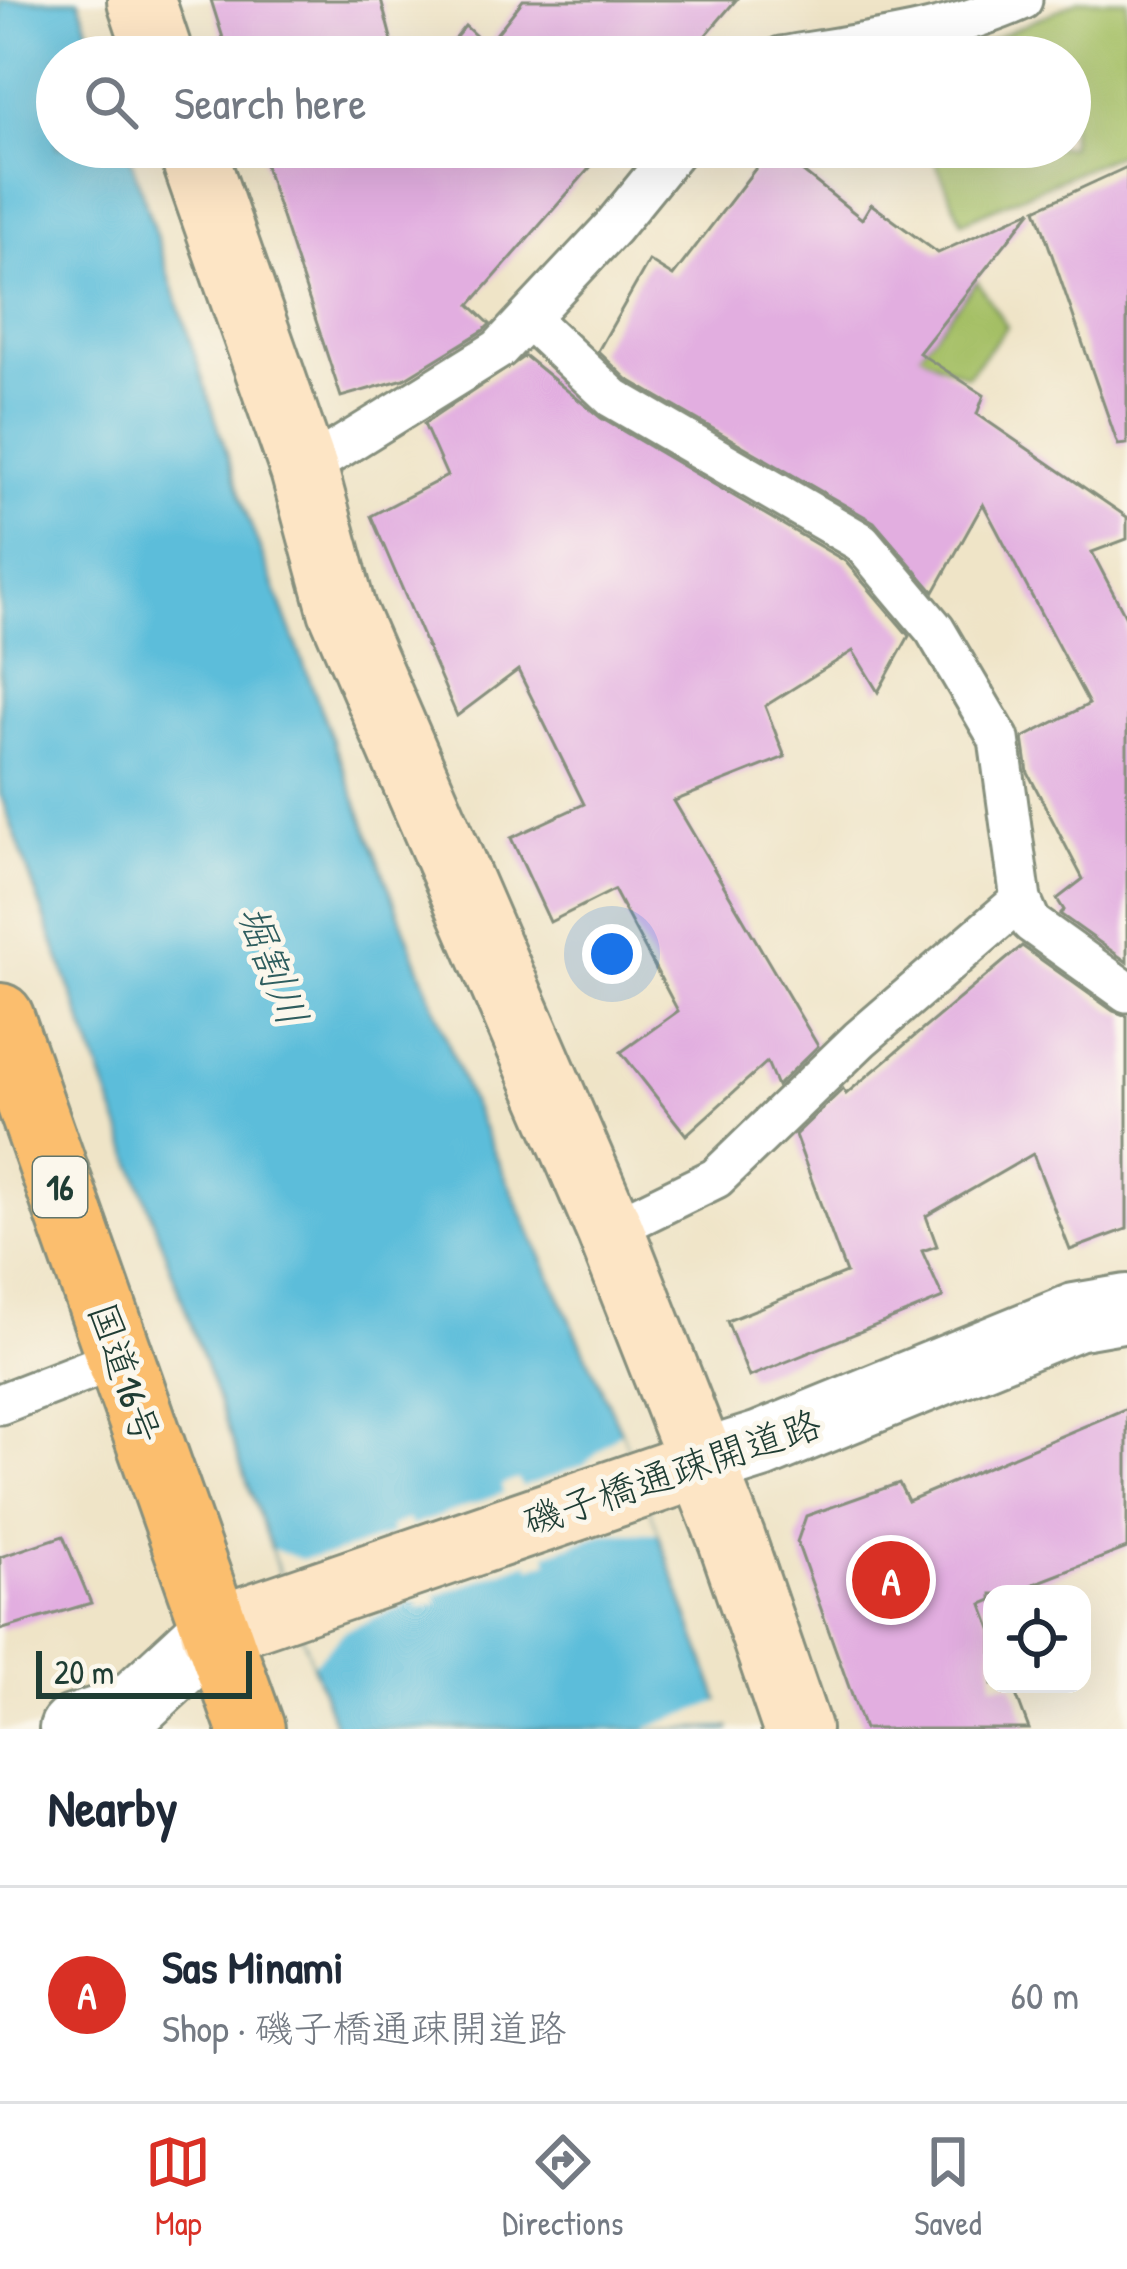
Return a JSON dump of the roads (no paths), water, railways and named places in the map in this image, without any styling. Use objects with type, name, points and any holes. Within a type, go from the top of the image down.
[{"type":"highway","name":"国道16号","points":[[0,1017],[251,1729]]},
{"type":"street","points":[[141,0],[153,36]]},
{"type":"street","points":[[198,168],[304,470],[342,610],[610,1230],[670,1473],[797,1729]]},
{"type":"street","name":"磯子橋通疎開道路","points":[[214,1631],[294,1608],[761,1445],[1075,1317],[1127,1307]]},
{"type":"street","points":[[73,1729],[129,1710],[214,1631]]},
{"type":"lane","points":[[906,36],[985,16],[1022,0]]},
{"type":"lane","points":[[304,470],[499,350],[661,168]]},
{"type":"lane","points":[[528,318],[614,398],[861,542],[935,630],[999,739],[1021,900],[1031,923],[1127,992]]},
{"type":"lane","points":[[610,1230],[716,1178],[860,1039],[1021,900]]},
{"type":"lane","points":[[0,1403],[119,1358]]},
{"type":"water","name":"堀割川","points":[[0,0],[79,0],[90,36],[36,36],[36,168],[134,168],[248,518],[468,1095],[621,1431],[729,1729],[336,1729],[0,793]]},
{"type":"place","name":"Sas Minami","points":[[891,1580]]}]
